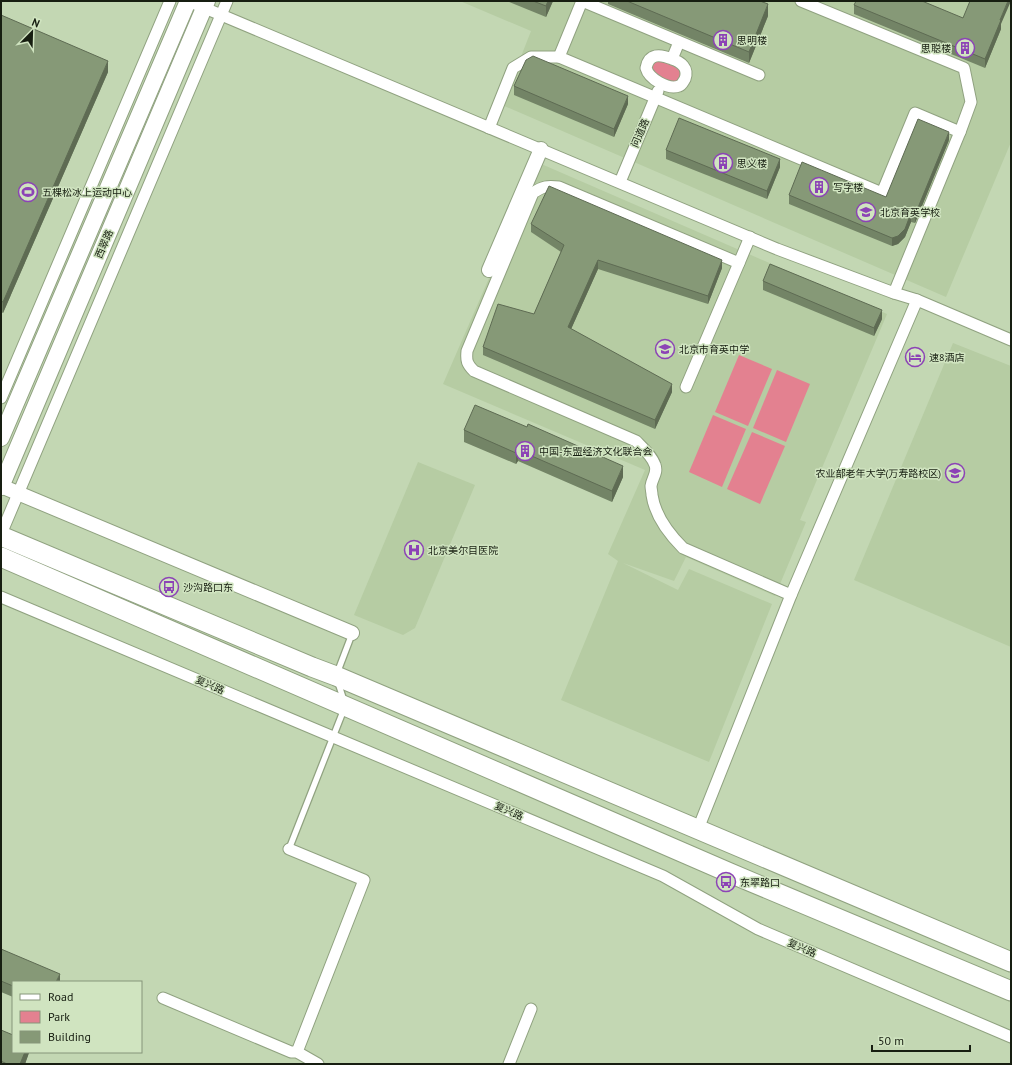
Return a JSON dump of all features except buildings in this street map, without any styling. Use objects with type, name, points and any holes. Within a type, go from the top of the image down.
[{"type":"highway","points":[[1,535],[1011,962]]},
{"type":"highway","points":[[1,557],[723,870],[1011,991]]},
{"type":"main road","name":"西翠路","points":[[1,438],[188,1]]},
{"type":"main road","name":"西翠路","points":[[1,486],[205,4]]},
{"type":"street","points":[[1,398],[170,1]]},
{"type":"street","points":[[188,1],[205,4],[221,14],[777,249],[894,293],[917,300],[1011,340]]},
{"type":"street","points":[[1,535],[227,1]]},
{"type":"street","points":[[559,57],[582,1],[759,75]]},
{"type":"street","points":[[800,1],[964,68],[971,102],[894,293]]},
{"type":"street","points":[[672,59],[679,42]]},
{"type":"street","points":[[655,56],[664,56],[672,59],[680,63],[686,71],[682,84],[677,86],[669,86],[661,83],[649,75],[646,68],[647,63],[651,58],[655,56]]},
{"type":"street","points":[[489,128],[514,68],[531,57],[559,57],[882,193],[915,113],[960,132]]},
{"type":"street","name":"问道路","points":[[620,182],[661,83]]},
{"type":"street","points":[[489,270],[541,149]]},
{"type":"street","points":[[739,263],[559,187],[541,187],[533,193],[467,351],[466,360],[474,371],[636,441],[646,451],[655,464],[657,470],[651,486],[653,501],[660,520],[671,536],[683,548],[791,595]]},
{"type":"street","points":[[686,387],[750,237]]},
{"type":"street","points":[[698,829],[791,595],[917,300]]},
{"type":"street","points":[[1,486],[352,633]]},
{"type":"street","name":"复兴路","points":[[1,597],[663,876],[758,929],[1011,1037]]},
{"type":"street","points":[[289,849],[364,880],[297,1052]]},
{"type":"street","points":[[163,998],[291,1052],[297,1052],[318,1064]]},
{"type":"street","points":[[509,1064],[531,1010]]},
{"type":"lane","points":[[289,849],[345,707],[336,676],[352,633]]},
{"type":"shaded area","name":"北京育英学校","points":[[460,1],[1011,1],[1011,142],[946,297],[502,105],[531,31]]},
{"type":"shaded area","name":"北京市育英中学","points":[[539,163],[887,314],[800,520],[806,522],[775,596],[686,557],[674,581],[623,563],[678,590],[689,569],[772,604],[709,762],[561,700],[618,561],[608,554],[645,470],[443,384]]},
{"type":"shaded area","name":"农业部老年大学(万寿路校区)","points":[[953,343],[1011,366],[1011,647],[854,580]]},
{"type":"shaded area","name":"北京美尔目医院","points":[[418,462],[475,485],[415,628],[403,635],[354,615]]},
{"type":"green space","points":[[654,58],[680,66],[682,82],[658,80],[648,66]]},
{"type":"green space","points":[[739,355],[772,369],[748,426],[715,412]]},
{"type":"green space","points":[[777,370],[810,384],[786,442],[753,428]]},
{"type":"green space","points":[[713,415],[746,429],[722,487],[689,472]]},
{"type":"green space","points":[[752,432],[785,446],[760,504],[727,489]]},
{"type":"place","name":"思明楼","points":[[723,40]]},
{"type":"place","name":"思聪楼","points":[[965,48]]},
{"type":"place","name":"思义楼","points":[[723,163]]},
{"type":"place","name":"写字楼","points":[[819,187]]},
{"type":"place","name":"五棵松冰上运动中心","points":[[28,192]]},
{"type":"place","name":"北京育英学校","points":[[866,212]]},
{"type":"place","name":"北京市育英中学","points":[[665,349]]},
{"type":"place","name":"速8酒店","points":[[915,357]]},
{"type":"place","name":"中国-东盟经济文化联合会","points":[[525,451]]},
{"type":"place","name":"农业部老年大学(万寿路校区)","points":[[955,473]]},
{"type":"place","name":"北京美尔目医院","points":[[414,550]]},
{"type":"place","name":"沙沟路口东","points":[[169,587]]},
{"type":"place","name":"东翠路口","points":[[726,882]]}]
